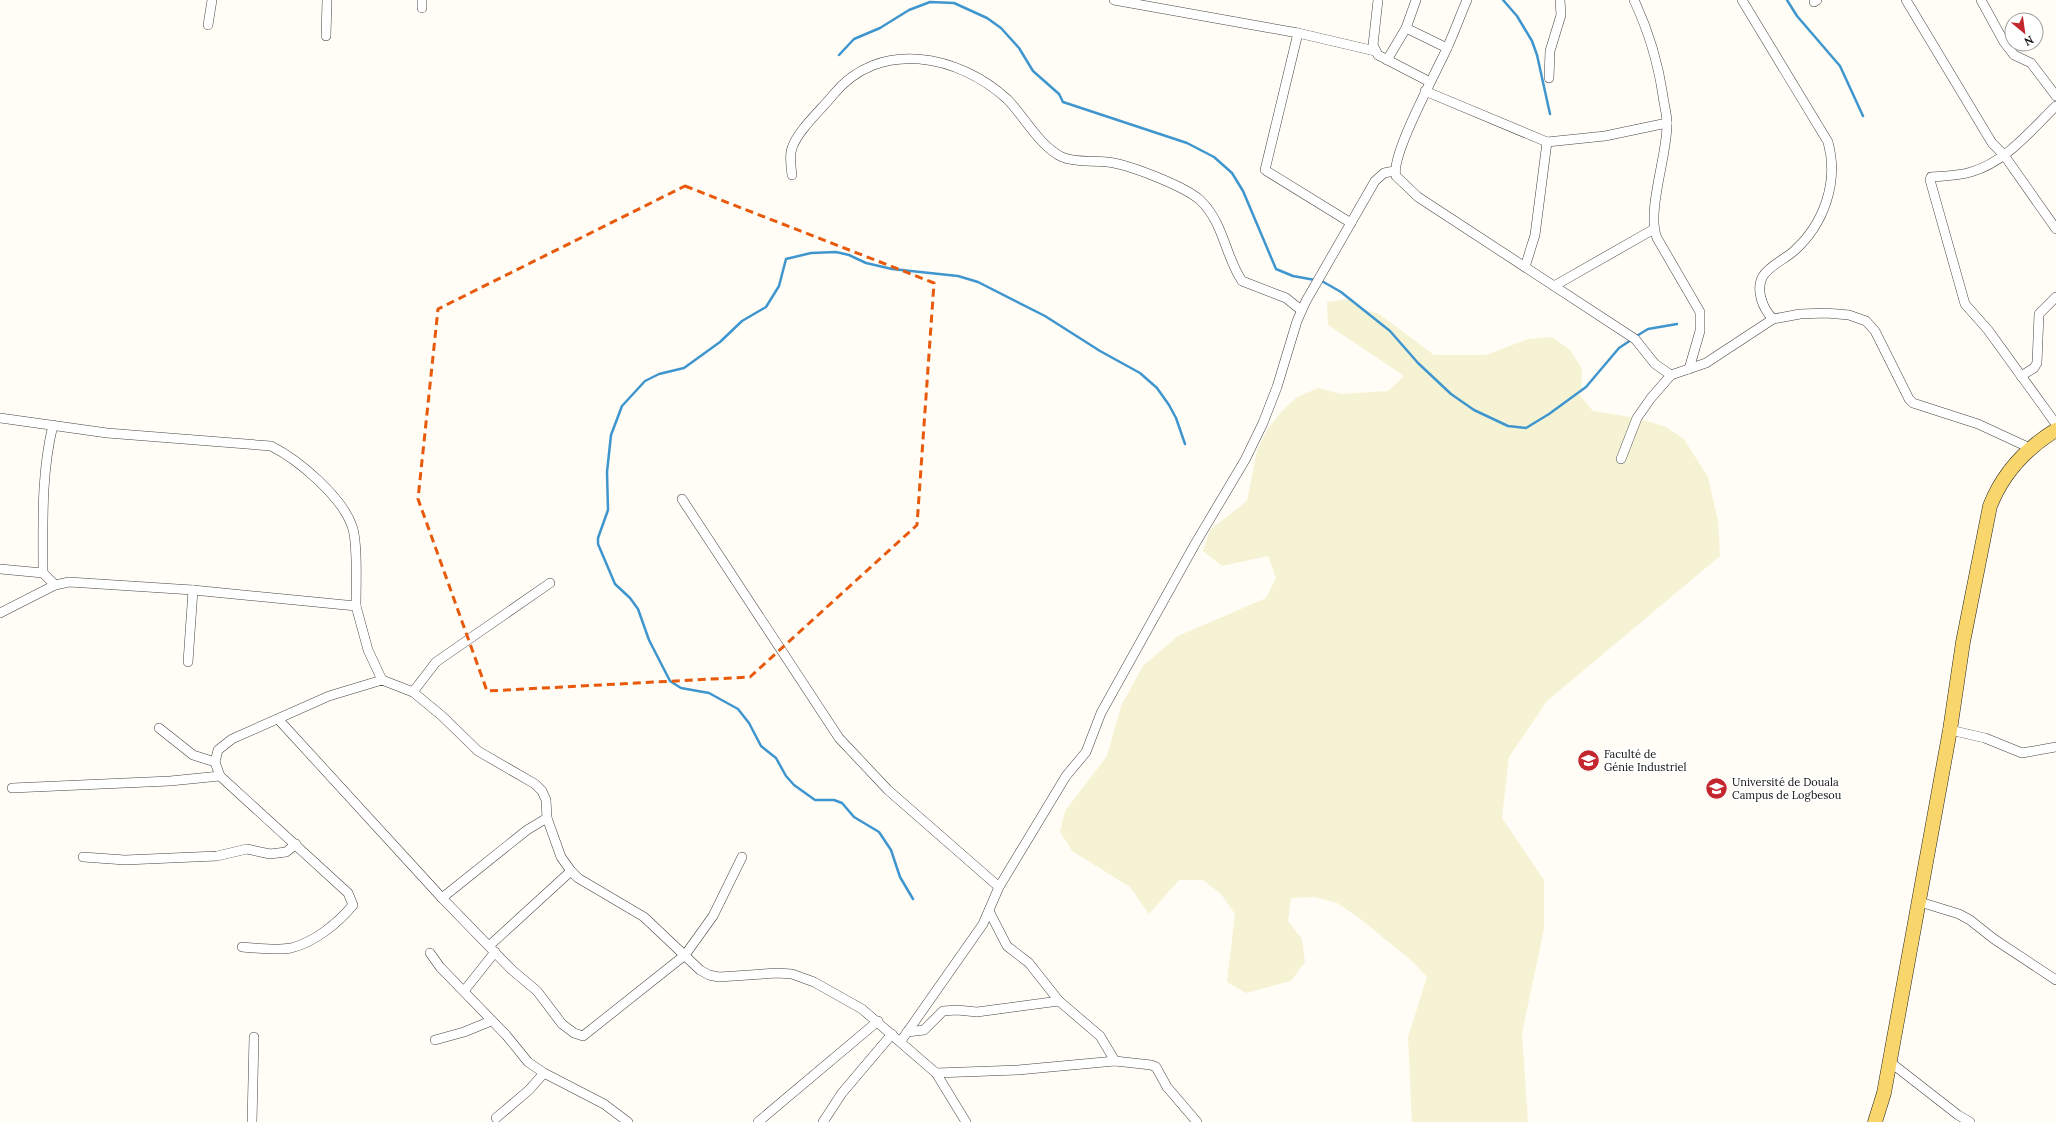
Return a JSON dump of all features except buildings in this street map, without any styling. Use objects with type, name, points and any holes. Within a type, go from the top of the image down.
[{"type":"main road","points":[[1875,1122],[1884,1094],[1920,902],[1950,730],[1963,642],[1990,506],[2006,474],[2030,448],[2056,430]]},
{"type":"street","points":[[208,25],[212,0]]},
{"type":"street","points":[[326,36],[327,0]]},
{"type":"street","points":[[1114,0],[1298,33],[1375,51]]},
{"type":"street","points":[[1378,0],[1373,45],[1378,56],[1430,82]]},
{"type":"street","points":[[1387,60],[1406,28],[1416,0]]},
{"type":"street","points":[[1467,0],[1447,48],[1425,91],[1404,140],[1394,171],[1399,181],[1418,197],[1635,339],[1655,364],[1671,375]]},
{"type":"street","points":[[1549,78],[1550,51],[1560,20],[1560,0]]},
{"type":"street","points":[[1634,0],[1646,27],[1656,56],[1667,123],[1658,178],[1654,229],[1657,238],[1700,312],[1700,331],[1689,369]]},
{"type":"street","points":[[1742,0],[1828,142],[1831,155],[1832,171],[1830,190],[1818,222],[1794,250],[1767,272],[1761,282],[1764,307],[1773,319]]},
{"type":"street","points":[[1906,0],[1992,143],[2004,155],[2056,229]]},
{"type":"street","points":[[1981,0],[2014,55],[2031,63],[2056,96]]},
{"type":"street","points":[[1406,28],[1447,48]]},
{"type":"street","points":[[1298,33],[1265,170],[1351,223]]},
{"type":"street","points":[[792,176],[792,149],[797,138],[838,88],[858,71],[867,66],[889,60],[905,58],[943,64],[972,75],[992,85],[1009,101],[1043,142],[1061,156],[1070,160],[1116,163],[1187,191],[1200,201],[1222,232],[1242,281],[1286,298],[1301,310]]},
{"type":"street","points":[[1425,91],[1547,142],[1605,136],[1667,123]]},
{"type":"street","points":[[2056,106],[2004,155],[1990,164],[1972,172],[1931,177],[1930,180],[1965,304],[1988,330],[2056,424]]},
{"type":"street","points":[[1525,267],[1535,234],[1547,142]]},
{"type":"street","points":[[901,1041],[976,936],[999,887],[1066,776],[1086,752],[1101,713],[1195,544],[1245,460],[1274,394],[1301,310],[1375,181],[1384,173],[1394,171]]},
{"type":"street","points":[[1554,286],[1654,229]]},
{"type":"street","points":[[2021,376],[2034,368],[2036,363],[2039,314],[2056,297]]},
{"type":"street","points":[[1621,459],[1637,418],[1651,398],[1671,375],[1706,363],[1773,319],[1800,314],[1820,313],[1859,317],[1866,321],[1875,331],[1909,399],[1913,403],[1978,424],[2030,448]]},
{"type":"street","points":[[0,418],[107,433],[271,446],[286,454],[302,466],[342,506],[353,527],[356,606],[368,650],[382,680]]},
{"type":"street","points":[[53,425],[46,453],[43,486],[43,572],[55,585]]},
{"type":"street","points":[[682,499],[839,738],[888,790],[999,887]]},
{"type":"street","points":[[0,569],[43,572]]},
{"type":"street","points":[[0,613],[55,585],[69,582],[193,590],[356,606]]},
{"type":"street","points":[[413,692],[436,662],[550,583]]},
{"type":"street","points":[[188,662],[193,590]]},
{"type":"street","points":[[242,947],[270,949],[290,948],[307,942],[342,919],[353,905],[348,893],[220,776],[215,762],[218,750],[232,739],[329,696],[382,680],[413,692],[442,716],[478,751],[535,784],[542,791],[546,800],[547,818],[561,857],[570,871],[578,878],[644,917],[700,970],[709,975],[719,977],[778,973],[804,977],[862,1009],[878,1021],[936,1072],[966,1122]]},
{"type":"street","points":[[278,718],[442,898],[512,970],[537,991],[562,1024],[574,1033],[583,1036],[685,955],[716,910],[742,856]]},
{"type":"street","points":[[159,728],[193,755],[215,762]]},
{"type":"street","points":[[1950,730],[1979,736],[2022,753],[2056,747]]},
{"type":"street","points":[[12,788],[170,781],[220,776]]},
{"type":"street","points":[[442,898],[527,830],[547,818]]},
{"type":"street","points":[[83,857],[125,860],[217,856],[247,849],[270,854],[286,852],[296,844]]},
{"type":"street","points":[[464,991],[492,949],[570,871]]},
{"type":"street","points":[[1920,902],[1959,914],[1970,920],[1994,939],[2056,980]]},
{"type":"street","points":[[989,911],[1004,942],[1029,963],[1059,1001],[1100,1036],[1115,1062]]},
{"type":"street","points":[[430,952],[440,967],[506,1035],[528,1062],[544,1073],[582,1091],[628,1122]]},
{"type":"street","points":[[907,1032],[924,1030],[943,1011],[957,1010],[977,1012],[1059,1001]]},
{"type":"street","points":[[435,1040],[464,1032],[491,1021]]},
{"type":"street","points":[[758,1122],[878,1021]]},
{"type":"street","points":[[823,1122],[842,1093],[892,1034]]},
{"type":"street","points":[[252,1122],[254,1037]]},
{"type":"street","points":[[936,1072],[1018,1070],[1115,1062],[1156,1067],[1168,1088],[1198,1122]]},
{"type":"street","points":[[1890,1062],[1958,1115],[1970,1122]]},
{"type":"street","points":[[496,1118],[529,1090],[544,1073]]},
{"type":"highlighted area","points":[[685,186],[934,283],[917,525],[750,677],[487,691],[418,499],[438,309]]},
{"type":"shaded area","points":[[1349,299],[1362,309],[1379,314],[1434,355],[1486,355],[1528,339],[1552,337],[1570,350],[1582,369],[1581,391],[1578,393],[1593,411],[1637,418],[1666,427],[1684,439],[1708,477],[1718,521],[1720,556],[1547,701],[1509,757],[1502,818],[1544,880],[1544,929],[1522,1033],[1528,1122],[1412,1122],[1408,1037],[1427,977],[1412,961],[1358,917],[1337,903],[1314,897],[1291,898],[1288,921],[1302,939],[1305,962],[1291,981],[1246,993],[1227,982],[1235,914],[1221,894],[1203,880],[1179,880],[1149,914],[1130,887],[1072,851],[1060,832],[1065,811],[1107,756],[1121,706],[1143,666],[1178,636],[1266,598],[1276,578],[1268,556],[1222,566],[1203,551],[1210,530],[1247,501],[1257,451],[1267,430],[1281,412],[1297,397],[1318,388],[1341,394],[1388,391],[1404,376],[1328,325],[1327,302]]},
{"type":"waterway","points":[[1503,0],[1517,16],[1532,41],[1537,55],[1550,114]]},
{"type":"waterway","points":[[1787,0],[1797,16],[1840,66],[1863,116]]},
{"type":"waterway","points":[[839,55],[854,39],[880,28],[909,10],[930,2],[954,3],[987,18],[1001,28],[1019,48],[1033,71],[1059,94],[1063,102],[1187,143],[1214,157],[1232,173],[1243,191],[1276,269],[1293,276],[1315,280]]},
{"type":"waterway","points":[[913,899],[900,877],[891,850],[879,832],[854,817],[842,803],[834,800],[815,800],[794,785],[786,776],[776,758],[761,746],[749,723],[738,709],[709,693],[681,688],[670,681],[649,640],[638,609],[630,598],[615,584],[598,544],[598,538],[608,510],[607,472],[611,435],[622,406],[645,381],[659,374],[684,368],[720,342],[742,321],[766,307],[779,286],[786,259],[811,253],[836,252],[849,255],[866,263],[892,269],[958,276],[978,282],[1045,316],[1100,351],[1140,373],[1157,388],[1176,418],[1185,444]]},
{"type":"waterway","points":[[1320,280],[1341,292],[1390,331],[1418,363],[1451,394],[1474,410],[1508,426],[1526,428],[1549,414],[1586,387],[1619,348],[1631,340]]},
{"type":"waterway","points":[[1635,337],[1648,329],[1677,324]]},
{"type":"place","name":"Faculté de Génie Industriel","points":[[1589,760]]},
{"type":"place","name":"Université de Douala Campus de Logbesou","points":[[1716,788]]}]
